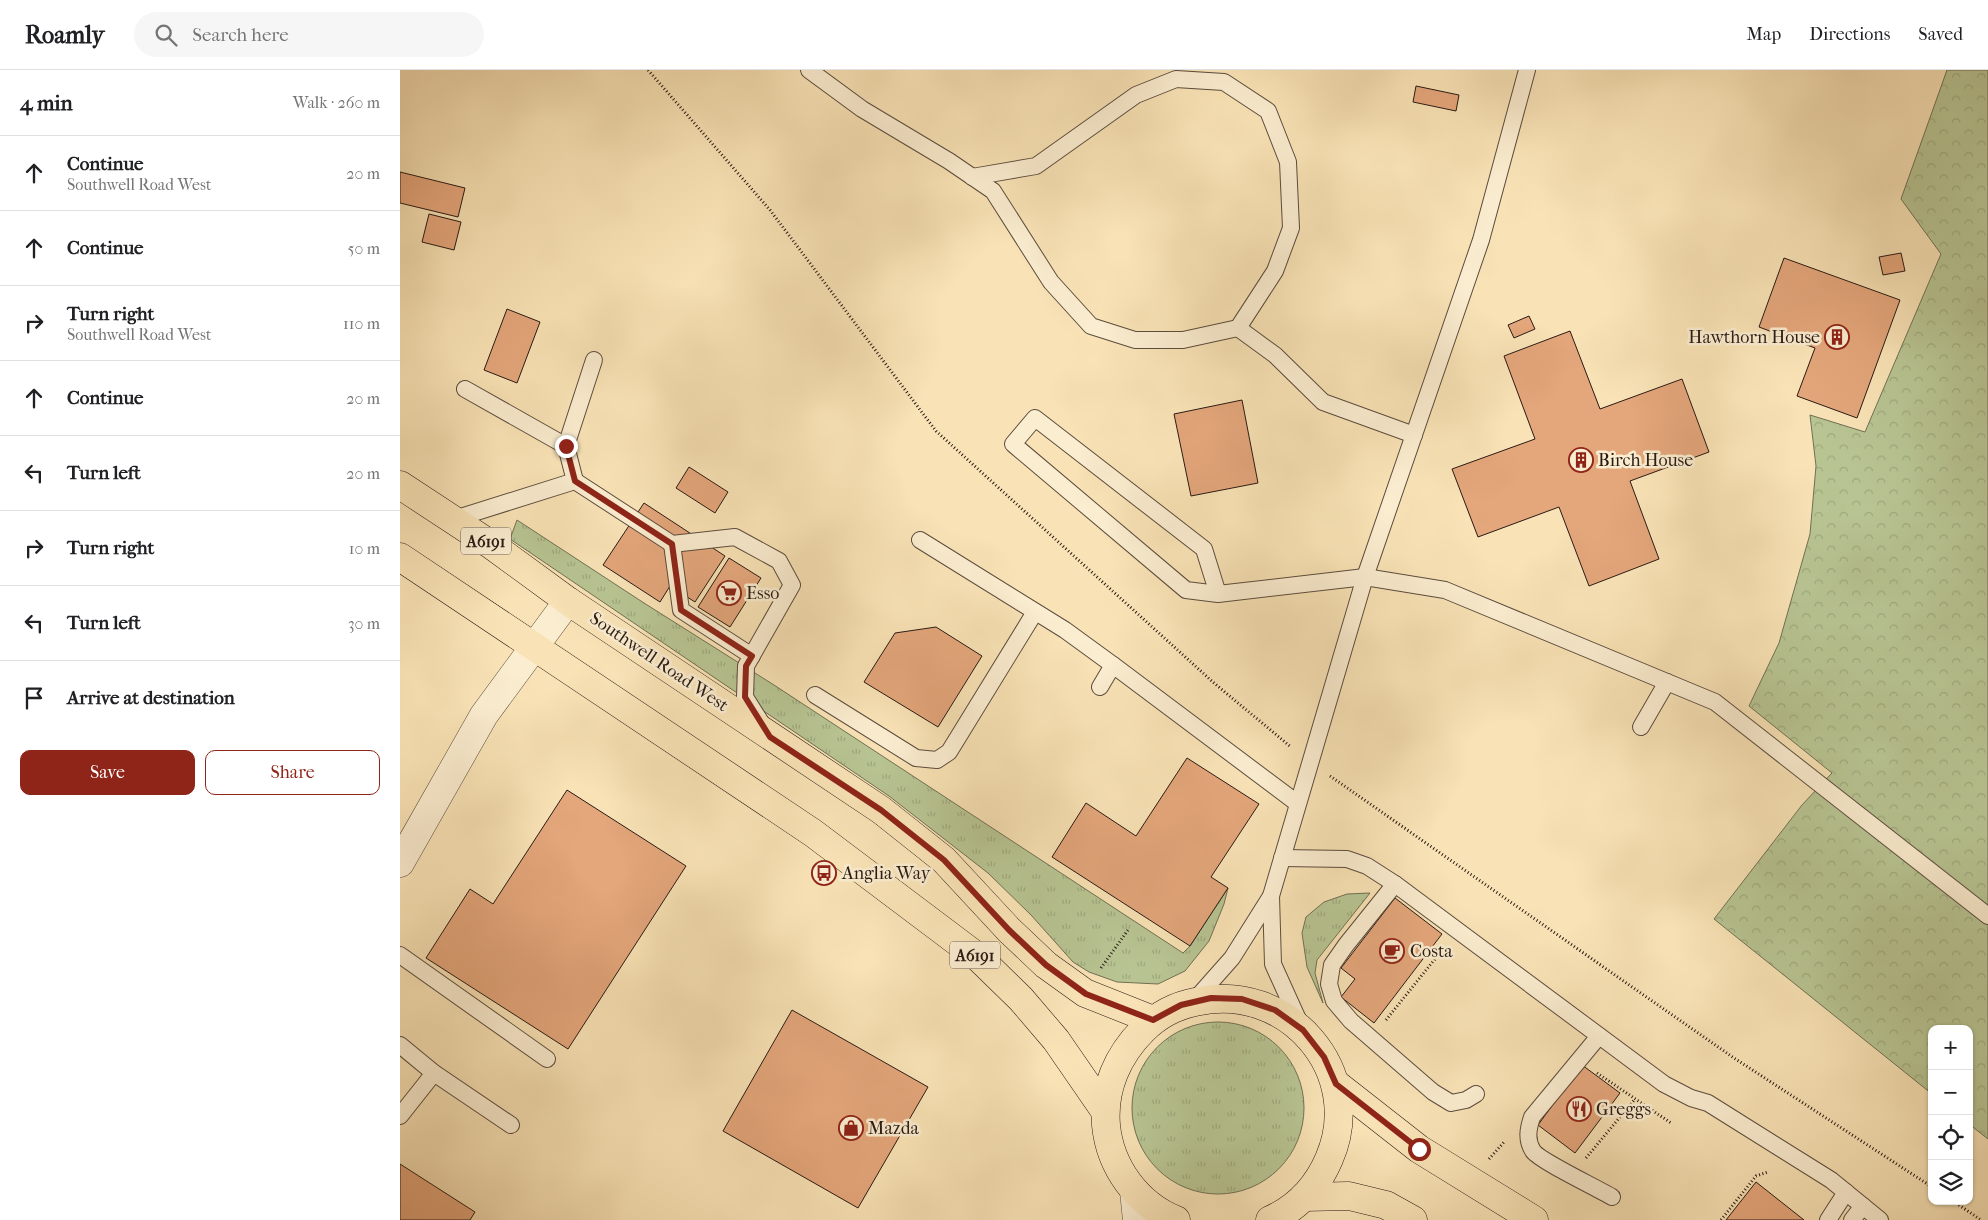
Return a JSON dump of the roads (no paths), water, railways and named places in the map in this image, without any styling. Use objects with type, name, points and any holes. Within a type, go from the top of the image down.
[{"type":"main road","name":"Southwell Road West","points":[[400,485],[450,520],[490,544],[568,601],[881,810],[944,860],[1009,930],[1046,965],[1086,994],[1153,1020]]},
{"type":"main road","name":"A6191","points":[[400,557],[813,833],[978,958],[1021,999],[1056,1040],[1105,1111]]},
{"type":"main road","points":[[1176,1220],[1161,1214],[1134,1192],[1114,1158],[1108,1140],[1105,1111],[1112,1076],[1128,1045],[1153,1020],[1181,1005],[1211,998],[1242,999],[1275,1010],[1303,1030],[1324,1057],[1336,1084],[1339,1118],[1334,1147],[1322,1174],[1304,1197],[1284,1214],[1270,1220]]},
{"type":"main road","points":[[1336,1084],[1419,1149],[1534,1220]]},
{"type":"main road","points":[[1304,1197],[1350,1196],[1386,1205],[1413,1220]]},
{"type":"street","points":[[400,863],[484,715],[568,601]]},
{"type":"street","points":[[1134,1192],[1137,1220]]},
{"type":"lane","points":[[809,70],[862,109],[993,191],[1050,282],[1091,326],[1135,340],[1183,340],[1238,328],[1275,271],[1290,228],[1288,162],[1268,111],[1224,82],[1176,79],[1136,95],[1036,166],[972,177]]},
{"type":"lane","points":[[1193,1002],[1232,958],[1271,896],[1365,577],[1481,240],[1526,70]]},
{"type":"lane","points":[[1238,328],[1275,355],[1322,402],[1414,435]]},
{"type":"lane","points":[[594,360],[566,446],[575,481],[672,544],[735,537],[779,562],[792,585],[746,666],[745,697],[770,737]]},
{"type":"lane","points":[[465,389],[566,446]]},
{"type":"lane","points":[[1218,594],[1204,549],[1035,418],[1013,444],[1186,590],[1218,594],[1365,577],[1445,590],[1714,702],[1988,916]]},
{"type":"lane","points":[[450,520],[575,481]]},
{"type":"lane","points":[[920,540],[1065,630],[1297,803]]},
{"type":"lane","points":[[672,544],[681,610],[752,656]]},
{"type":"lane","points":[[815,696],[916,758],[937,760],[949,752],[1035,612]]},
{"type":"lane","points":[[1100,687],[1113,665]]},
{"type":"lane","points":[[1641,727],[1667,682]]},
{"type":"lane","points":[[1282,858],[1346,860],[1367,866],[1395,884],[1664,1084],[1691,1098],[1708,1103],[1804,1163],[1846,1192],[1880,1220]]},
{"type":"lane","points":[[1395,884],[1332,965],[1329,984],[1334,1001],[1351,1021],[1433,1092],[1451,1103],[1466,1100],[1476,1094]]},
{"type":"lane","points":[[1271,896],[1273,964],[1303,1030]]},
{"type":"lane","points":[[400,955],[547,1059]]},
{"type":"lane","points":[[1599,1036],[1532,1117],[1528,1129],[1528,1138],[1535,1154],[1612,1197]]},
{"type":"lane","points":[[400,1046],[434,1073],[511,1126]]},
{"type":"lane","points":[[400,1116],[434,1073]]},
{"type":"lane","points":[[1828,1220],[1846,1192]]},
{"type":"lane","points":[[1852,1220],[1863,1206]]},
{"type":"place","name":"Hawthorn House","points":[[1837,337]]},
{"type":"place","name":"Birch House","points":[[1581,460]]},
{"type":"place","name":"Esso","points":[[729,593]]},
{"type":"place","name":"Anglia Way","points":[[824,873]]},
{"type":"place","name":"Costa","points":[[1392,951]]},
{"type":"place","name":"Greggs","points":[[1579,1109]]},
{"type":"place","name":"Mazda","points":[[851,1128]]}]
